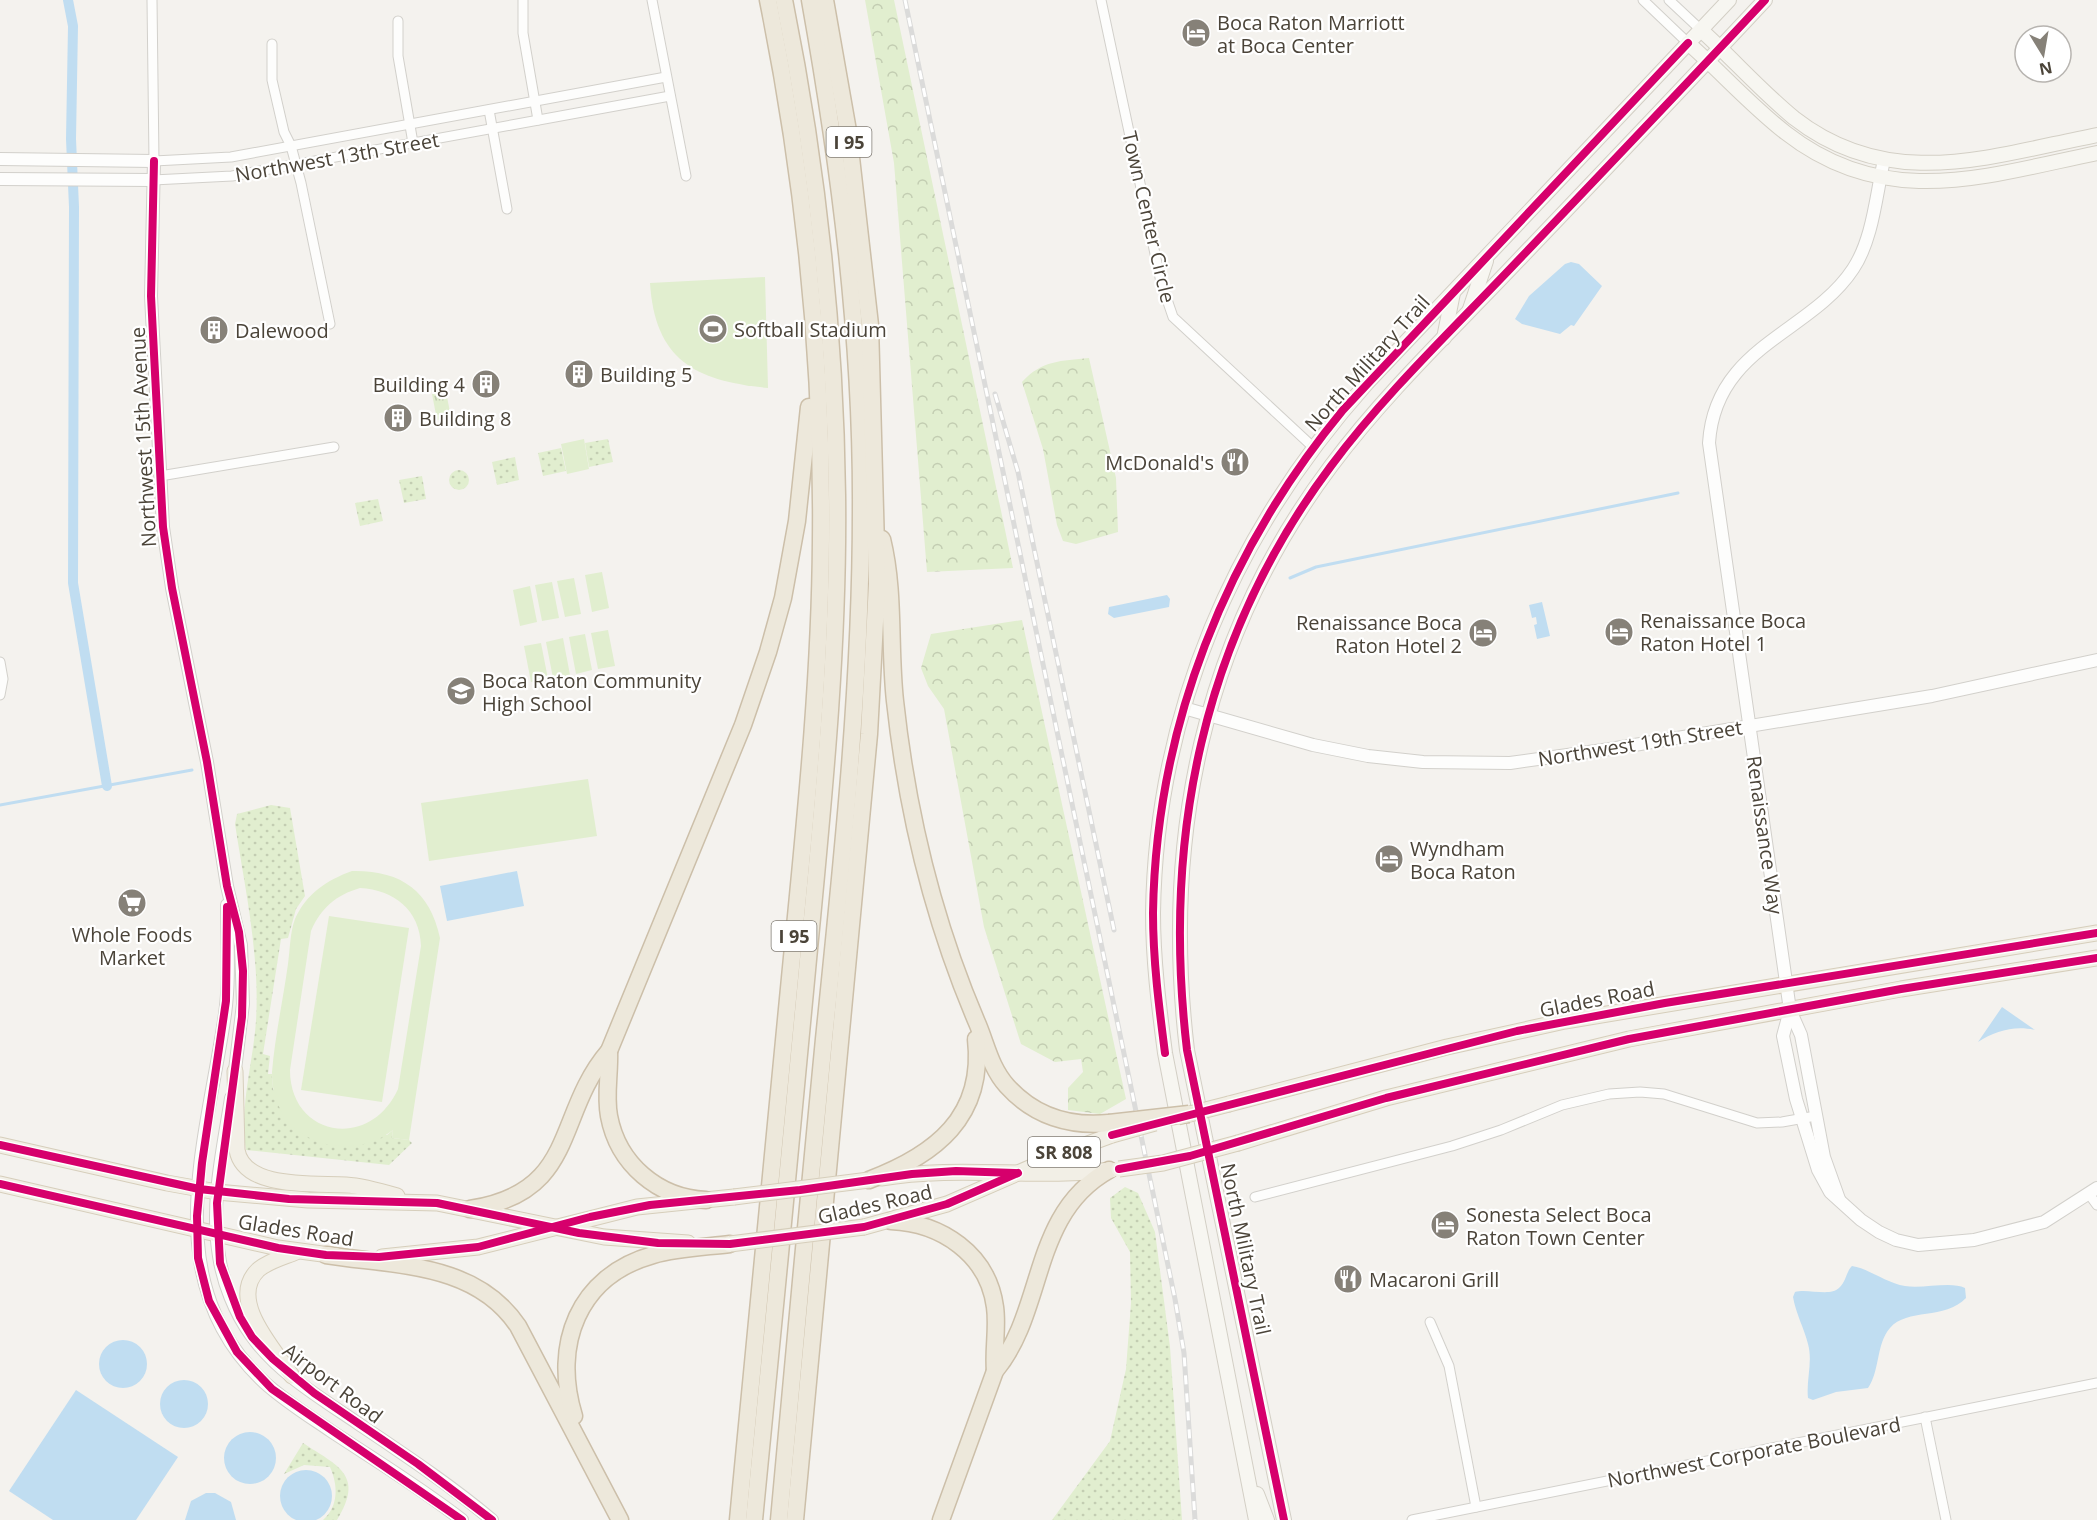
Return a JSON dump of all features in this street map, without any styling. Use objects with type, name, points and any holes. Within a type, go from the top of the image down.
[{"type":"highway","name":"I 95","points":[[738,1520],[814,719],[821,543],[815,350],[797,172],[768,0]]},
{"type":"highway","points":[[754,1520],[827,762],[836,600],[837,494],[828,305],[811,153],[784,0]]},
{"type":"highway","points":[[779,1520],[855,711],[862,508],[853,320],[836,160],[810,0]]},
{"type":"highway","name":"I 95","points":[[795,1520],[870,724],[876,593],[870,315],[848,131],[825,0]]},
{"type":"highway","points":[[471,1209],[514,1197],[545,1172],[561,1149],[593,1070],[609,1051],[743,725],[771,644],[787,577],[798,513],[815,350]]},
{"type":"highway","points":[[874,502],[889,568],[895,700],[913,816],[932,892],[968,1003],[991,1062],[1006,1085],[1020,1098],[1035,1109],[1064,1121],[1110,1129],[1189,1114]]},
{"type":"highway","points":[[869,1180],[931,1150],[946,1136],[965,1110],[972,1093],[978,1062],[976,1039],[968,1003]]},
{"type":"highway","points":[[609,1051],[609,1115],[615,1137],[626,1157],[641,1175],[665,1191],[680,1197],[706,1200]]},
{"type":"highway","points":[[994,1371],[1010,1353],[1062,1214],[1088,1184],[1114,1170]]},
{"type":"highway","points":[[891,1221],[923,1225],[955,1240],[977,1263],[988,1282],[995,1305],[994,1371],[941,1520]]},
{"type":"highway","points":[[583,1447],[568,1398],[565,1365],[570,1334],[578,1314],[591,1295],[614,1272],[642,1258],[730,1244]]},
{"type":"highway","points":[[326,1255],[447,1274],[471,1282],[507,1310],[518,1326],[620,1520]]},
{"type":"main road","name":"North Military Trail","points":[[1256,1520],[1165,1053],[1157,993],[1153,915],[1156,858],[1164,789],[1184,708],[1213,623],[1234,576],[1275,503],[1313,447],[1367,383],[1729,0]]},
{"type":"main road","name":"North Military Trail","points":[[1284,1520],[1187,1050],[1180,993],[1178,917],[1182,862],[1189,793],[1207,715],[1244,613],[1299,513],[1355,436],[1444,338],[1765,0]]},
{"type":"main road","points":[[1701,30],[1792,116],[1810,130],[1843,147],[1884,160],[1919,165],[1951,163],[2097,135]]},
{"type":"main road","points":[[1688,43],[1799,143],[1845,167],[1880,177],[1913,182],[1962,180],[2097,153]]},
{"type":"main road","points":[[1469,312],[1487,256]]},
{"type":"main road","points":[[1444,338],[1453,292]]},
{"type":"main road","name":"Glades Road","points":[[1189,1114],[1517,1030],[1786,983],[2097,933]]},
{"type":"main road","name":"Glades Road","points":[[0,1184],[297,1252],[379,1257],[441,1253],[495,1244],[553,1227],[637,1207],[956,1171],[1018,1173],[1114,1170],[1163,1162],[1238,1143],[1386,1098],[1629,1039],[1901,989],[2097,958]]},
{"type":"main road","points":[[235,1071],[237,1150],[240,1161],[248,1170],[263,1177],[289,1183],[364,1187],[420,1202]]},
{"type":"main road","name":"Glades Road","points":[[0,1145],[217,1192],[298,1200],[420,1202],[471,1209],[626,1240],[730,1244],[864,1227],[891,1221],[947,1204],[1110,1129]]},
{"type":"main road","points":[[292,1376],[255,1321],[247,1298],[249,1283],[258,1270],[297,1252]]},
{"type":"main road","points":[[1245,1467],[1267,1520]]},
{"type":"street","name":"Northwest 15th Avenue","points":[[152,0],[154,161],[151,296],[160,476],[168,565],[207,762],[227,886],[239,932],[243,971],[242,1017],[217,1192]]},
{"type":"street","points":[[523,0],[523,33],[538,120]]},
{"type":"street","points":[[652,0],[686,176]]},
{"type":"street","name":"Town Center Circle","points":[[1101,0],[1169,308],[1173,317],[1313,447]]},
{"type":"street","points":[[1643,0],[1688,43]]},
{"type":"street","points":[[1669,0],[1701,30]]},
{"type":"street","points":[[398,21],[398,57],[413,143]]},
{"type":"street","points":[[272,44],[272,80],[284,132],[296,165],[330,324]]},
{"type":"street","name":"Northwest 13th Street","points":[[0,159],[154,161],[220,159],[666,77]]},
{"type":"street","name":"Northwest 13th Street","points":[[0,179],[153,180],[222,177],[670,96]]},
{"type":"street","points":[[489,110],[507,209]]},
{"type":"street","name":"Renaissance Way","points":[[1790,1010],[1712,473],[1709,435],[1722,397],[1746,362],[1834,290],[1852,270],[1864,245],[1884,160]]},
{"type":"street","points":[[160,476],[333,447]]},
{"type":"street","name":"Northwest 19th Street","points":[[1184,708],[1331,749],[1398,760],[1495,763],[1544,759],[1932,696],[2097,660]]},
{"type":"street","points":[[0,662],[3,679],[0,695]]},
{"type":"street","name":"Northwest 15th Avenue","points":[[199,1189],[226,1001],[227,886]]},
{"type":"street","points":[[1790,1010],[1783,1036],[1822,1178],[1830,1192],[1861,1220],[1887,1237],[1906,1244],[1930,1246],[1963,1242],[2032,1226],[2093,1191],[2097,1205]]},
{"type":"street","points":[[1790,1010],[1801,1035],[1824,1157],[1839,1199]]},
{"type":"street","points":[[1255,1197],[1452,1146],[1501,1130],[1562,1105],[1609,1094],[1640,1092],[1664,1094],[1757,1123],[1806,1118]]},
{"type":"street","name":"Airport Road","points":[[199,1189],[196,1230],[199,1267],[209,1301],[228,1338],[255,1372],[288,1401],[462,1520]]},
{"type":"street","name":"Airport Road","points":[[217,1192],[217,1234],[224,1275],[240,1317],[261,1347],[292,1376],[418,1464],[492,1520]]},
{"type":"street","points":[[1430,1322],[1449,1366],[1476,1507]]},
{"type":"street","name":"Northwest Corporate Boulevard","points":[[1412,1520],[2097,1383]]},
{"type":"street","points":[[1925,1417],[1946,1520]]},
{"type":"green space","points":[[865,0],[894,0],[1013,568],[927,572],[894,163]]},
{"type":"green space","name":"Softball Stadium","points":[[765,277],[768,388],[720,380],[700,372],[684,362],[671,349],[660,331],[650,283]]},
{"type":"green space","points":[[1089,358],[1116,478],[1118,532],[1076,544],[1063,541],[1057,525],[1043,449],[1022,382],[1037,369],[1052,363]]},
{"type":"green space","points":[[446,392],[451,417],[437,420],[432,394]]},
{"type":"green space","points":[[584,439],[589,469],[567,474],[561,444]]},
{"type":"green space","points":[[608,439],[613,462],[589,467],[585,443]]},
{"type":"green space","points":[[561,448],[566,471],[543,476],[538,453]]},
{"type":"green space","points":[[515,457],[519,480],[497,485],[492,462]]},
{"type":"green space","points":[[459,470],[466,473],[469,480],[466,487],[459,490],[452,487],[449,480],[452,473]]},
{"type":"green space","points":[[422,476],[426,499],[404,503],[399,480]]},
{"type":"green space","points":[[378,499],[383,521],[360,526],[355,503]]},
{"type":"green space","points":[[602,572],[609,608],[592,612],[585,575]]},
{"type":"green space","points":[[574,578],[581,614],[565,617],[557,581]]},
{"type":"green space","points":[[552,582],[559,618],[542,621],[535,585]]},
{"type":"green space","points":[[530,586],[537,622],[520,626],[513,590]]},
{"type":"green space","points":[[1022,620],[1126,1099],[1100,1114],[1068,1110],[1068,1088],[1083,1072],[1081,1059],[1055,1062],[1021,1044],[984,927],[944,709],[928,686],[921,668],[931,634]]},
{"type":"green space","points":[[608,630],[615,666],[598,669],[591,633]]},
{"type":"green space","points":[[585,634],[592,670],[576,674],[569,637]]},
{"type":"green space","points":[[563,638],[570,675],[553,678],[546,642]]},
{"type":"green space","points":[[541,643],[548,679],[531,682],[524,646]]},
{"type":"green space","points":[[588,779],[597,836],[429,861],[421,803]]},
{"type":"green space","points":[[271,805],[290,808],[305,896],[296,909],[288,938],[281,939],[263,1054],[270,1056],[268,1074],[272,1074],[273,1089],[298,1130],[387,1135],[393,1130],[392,1138],[409,1140],[412,1143],[389,1165],[246,1150],[245,1102],[256,1021],[257,996],[251,922],[235,824],[237,814]]},
{"type":"green space","points":[[352,871],[385,874],[410,886],[429,907],[440,938],[409,1140],[392,1138],[393,1130],[361,1145],[326,1144],[296,1129],[284,1116],[274,1093],[273,1058],[293,924],[311,895]],"holes":[[[360,888],[384,893],[403,904],[416,922],[421,946],[398,1089],[385,1109],[369,1122],[352,1128],[334,1128],[317,1122],[303,1110],[293,1093],[290,1070],[311,931],[330,903]]]},
{"type":"green space","points":[[329,916],[409,928],[382,1102],[301,1090]]},
{"type":"green space","points":[[1125,1187],[1138,1193],[1155,1232],[1170,1347],[1182,1520],[1052,1520],[1110,1441],[1126,1369],[1131,1303],[1130,1252],[1111,1218],[1110,1198]]},
{"type":"green space","points":[[303,1443],[337,1466],[344,1473],[348,1482],[345,1505],[337,1520],[323,1520],[332,1508],[336,1495],[335,1481],[330,1467],[304,1465],[284,1474]]},
{"type":"water","points":[[1571,262],[1579,264],[1602,286],[1574,326],[1571,325],[1560,334],[1522,324],[1515,319],[1529,296],[1565,264]]},
{"type":"water","points":[[1167,595],[1170,599],[1169,607],[1114,618],[1108,614],[1109,607]]},
{"type":"water","points":[[1542,602],[1550,636],[1537,639],[1534,625],[1537,624],[1536,617],[1532,618],[1529,605]]},
{"type":"water","points":[[517,871],[524,906],[447,921],[440,886]]},
{"type":"water","points":[[2002,1007],[2035,1030],[2020,1028],[2005,1030],[1978,1042]]},
{"type":"water","points":[[1852,1266],[1905,1286],[1959,1286],[1965,1288],[1966,1298],[1948,1309],[1906,1318],[1890,1328],[1882,1342],[1875,1374],[1868,1388],[1836,1392],[1813,1400],[1808,1398],[1809,1351],[1793,1297],[1795,1292],[1800,1291],[1835,1291],[1841,1286]]},
{"type":"water","points":[[118,1340],[128,1340],[143,1350],[147,1364],[146,1373],[137,1384],[128,1388],[118,1388],[103,1378],[99,1369],[99,1359],[109,1344]]},
{"type":"water","points":[[179,1380],[189,1380],[204,1390],[208,1404],[207,1413],[198,1424],[189,1428],[179,1428],[164,1418],[160,1409],[160,1399],[170,1384]]},
{"type":"water","points":[[76,1390],[178,1457],[136,1520],[53,1520],[9,1491]]},
{"type":"water","points":[[250,1432],[260,1434],[268,1440],[274,1448],[276,1458],[274,1468],[268,1476],[260,1482],[250,1484],[240,1482],[232,1476],[226,1468],[224,1458],[226,1448],[232,1440],[240,1434]]},
{"type":"water","points":[[306,1470],[316,1472],[324,1478],[330,1486],[332,1496],[330,1506],[324,1514],[316,1520],[306,1522],[296,1520],[288,1514],[282,1506],[280,1496],[282,1486],[288,1478],[296,1472]]},
{"type":"water","points":[[206,1493],[215,1493],[231,1502],[236,1520],[185,1520],[191,1501]]},
{"type":"waterway","points":[[68,0],[73,26],[71,139],[74,207],[73,583],[107,786]]},
{"type":"waterway","points":[[1290,578],[1316,567],[1678,493]]},
{"type":"waterway","points":[[0,805],[192,770]]},
{"type":"railway","points":[[905,0],[1175,1299],[1184,1353],[1195,1520]]},
{"type":"railway","points":[[995,394],[1018,472],[1114,930]]},
{"type":"cycle path","points":[[1284,1520],[1187,1050],[1181,971],[1181,894],[1188,818],[1201,743],[1222,671],[1251,600],[1287,532],[1351,440],[1417,365],[1765,0]]},
{"type":"cycle path","points":[[1165,1053],[1153,931],[1157,844],[1167,776],[1183,710],[1205,645],[1232,583],[1264,523],[1301,465],[1343,410],[1688,43]]},
{"type":"cycle path","points":[[154,161],[151,296],[163,527],[172,588],[207,762],[227,886],[239,932],[243,971],[242,1017],[217,1203],[220,1263],[240,1317],[252,1337],[273,1359],[314,1393],[418,1464],[492,1520]]},
{"type":"cycle path","points":[[227,907],[226,1001],[202,1163],[197,1216],[198,1258],[209,1301],[237,1352],[272,1389],[462,1520]]},
{"type":"cycle path","points":[[1112,1135],[1517,1031],[1665,1003],[2097,933]]},
{"type":"cycle path","points":[[1119,1169],[1190,1156],[1386,1098],[1629,1039],[1901,989],[2097,958]]},
{"type":"cycle path","points":[[0,1145],[199,1189],[289,1199],[437,1203],[579,1233],[658,1243],[730,1244],[864,1227],[947,1204],[1018,1173]]},
{"type":"cycle path","points":[[0,1184],[278,1248],[326,1255],[379,1257],[478,1247],[590,1217],[650,1205],[800,1190],[912,1174],[956,1171],[1015,1173]]},
{"type":"place","name":"Boca Raton Marriott at Boca Center","points":[[1196,33]]},
{"type":"place","name":"Softball Stadium","points":[[713,329]]},
{"type":"place","name":"Dalewood","points":[[214,330]]},
{"type":"place","name":"Building 5","points":[[579,374]]},
{"type":"place","name":"Building 4","points":[[486,384]]},
{"type":"place","name":"Building 8","points":[[398,418]]},
{"type":"place","name":"McDonald's","points":[[1235,462]]},
{"type":"place","name":"Renaissance Boca Raton Hotel 1","points":[[1619,632]]},
{"type":"place","name":"Renaissance Boca Raton Hotel 2","points":[[1483,633]]},
{"type":"place","name":"Boca Raton Community High School","points":[[461,691]]},
{"type":"place","name":"Wyndham Boca Raton","points":[[1389,859]]},
{"type":"place","name":"Whole Foods Market","points":[[132,903]]},
{"type":"place","name":"Sonesta Select Boca Raton Town Center","points":[[1445,1225]]},
{"type":"place","name":"Macaroni Grill","points":[[1348,1279]]}]
